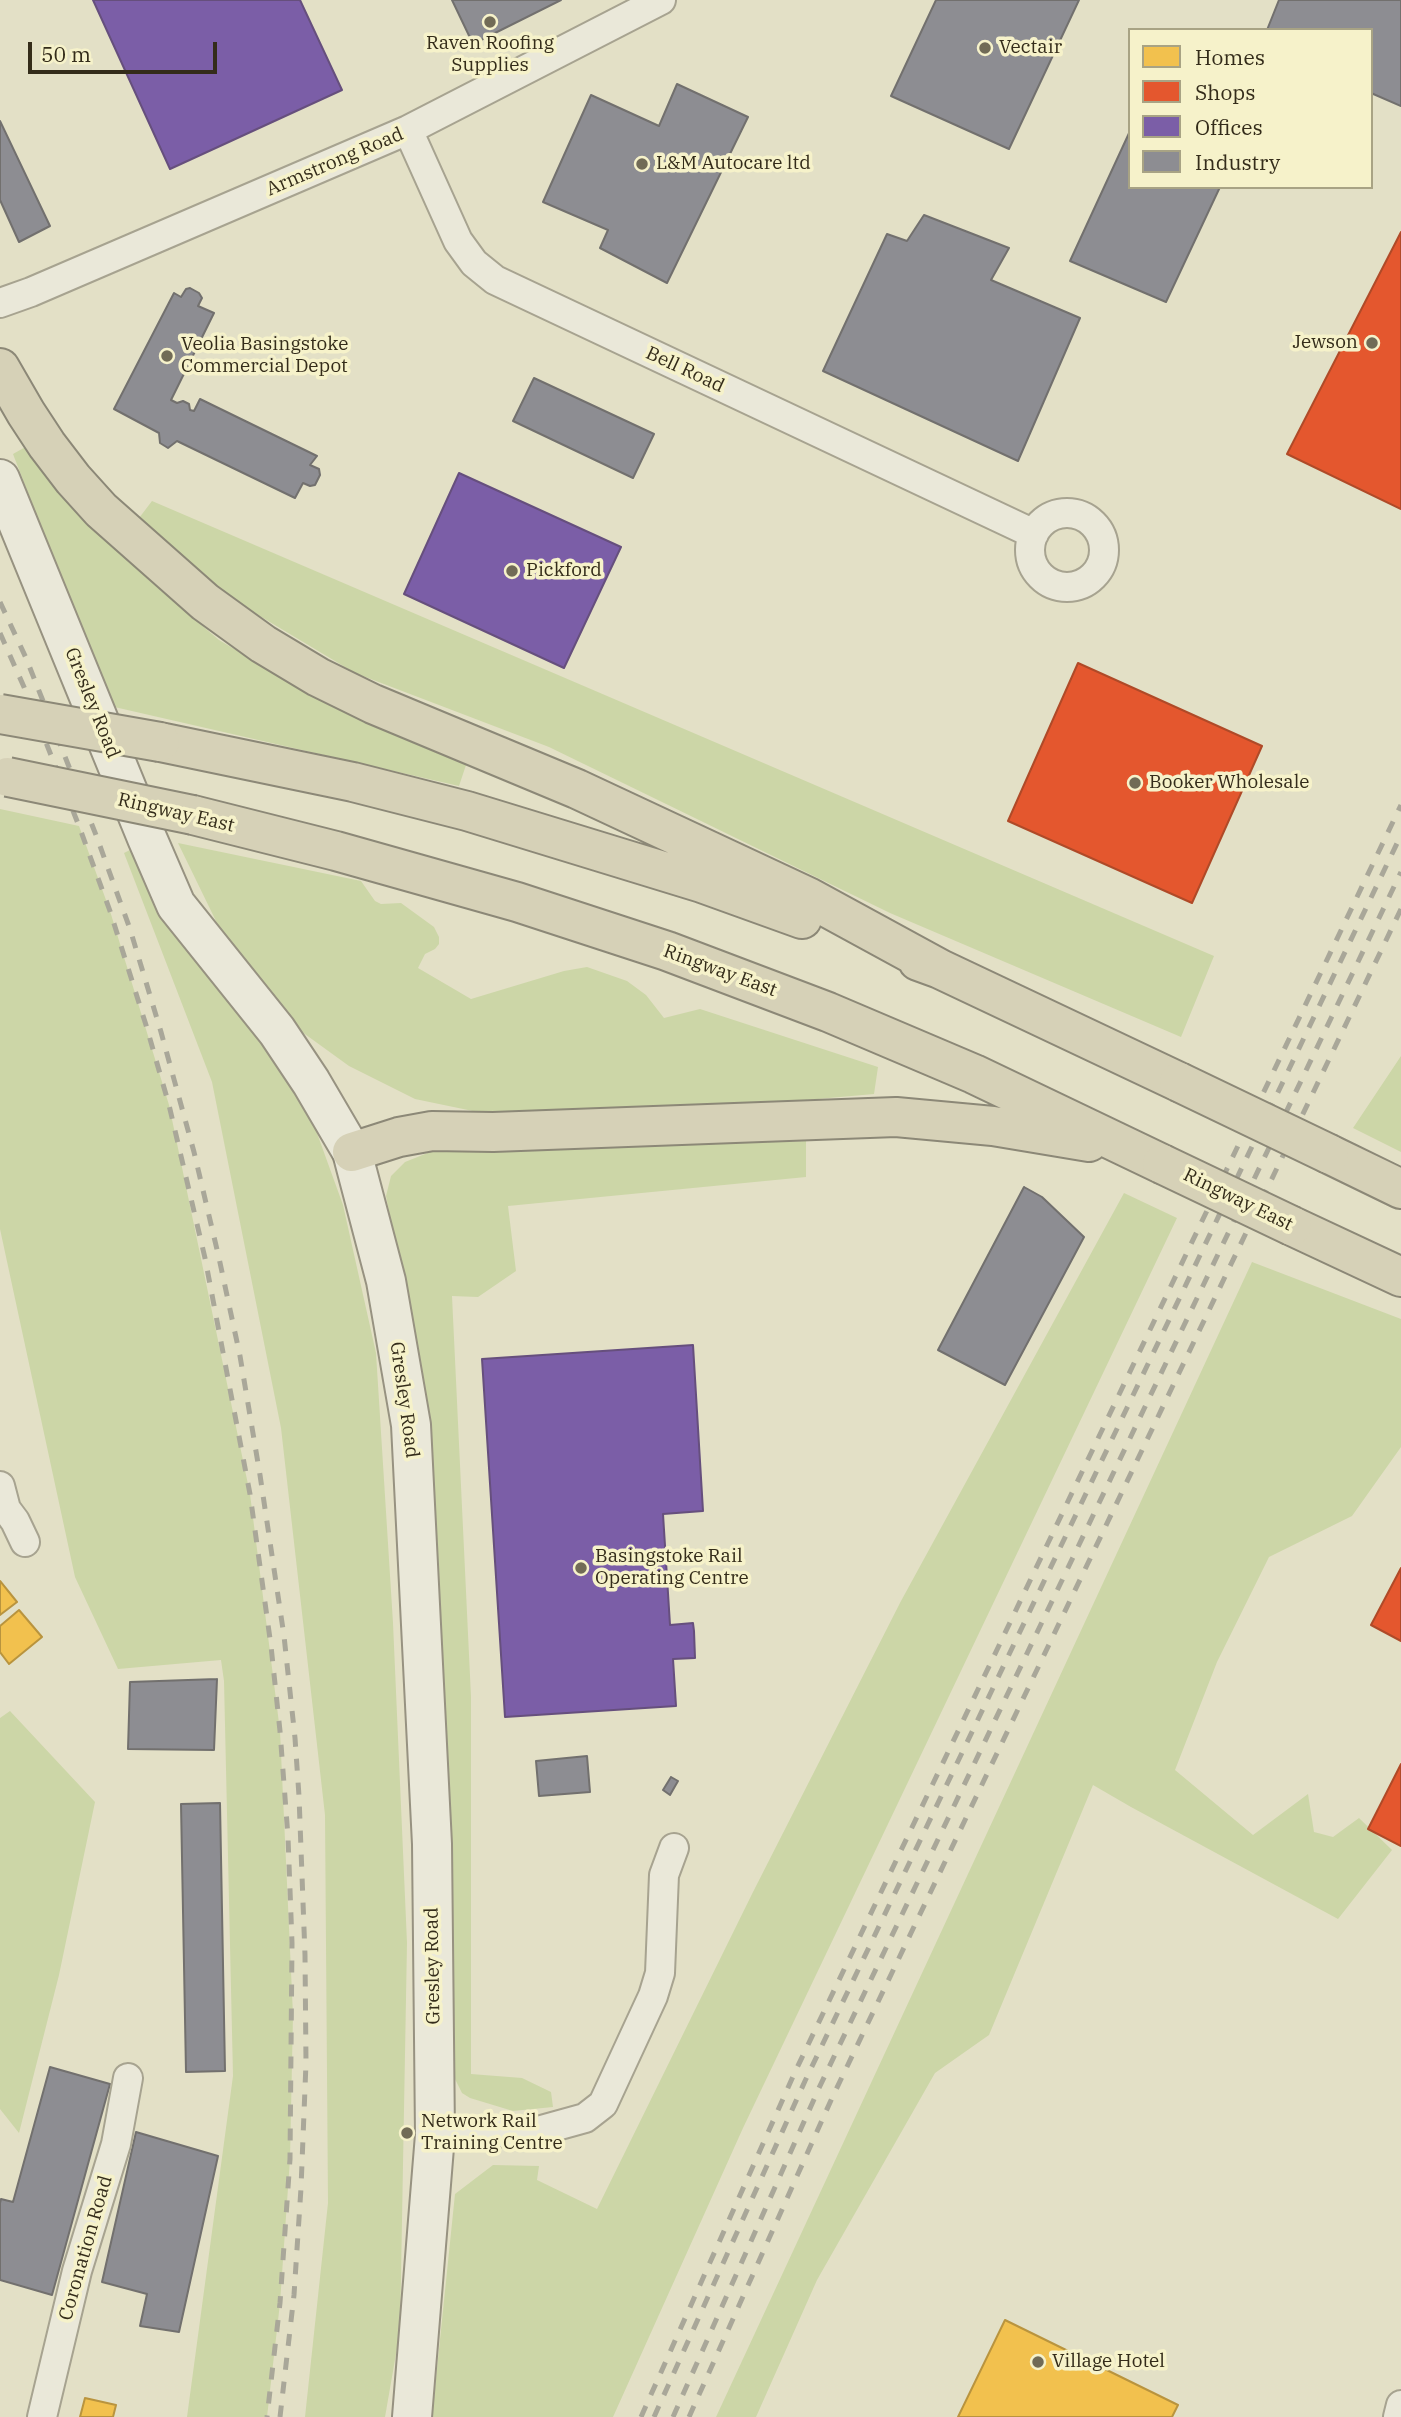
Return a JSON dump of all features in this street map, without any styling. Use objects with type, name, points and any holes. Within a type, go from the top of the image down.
[{"type":"highway","points":[[0,368],[47,445],[101,510],[205,602],[263,644],[318,677],[373,704],[577,789],[808,897],[940,969],[1401,1189]]},
{"type":"highway","points":[[0,714],[160,742],[353,782],[500,820],[702,883],[940,969]]},
{"type":"highway","name":"Ringway East","points":[[4,776],[193,816],[517,901],[667,951],[828,1012],[974,1074],[1401,1276]]},
{"type":"highway","points":[[352,1152],[398,1137],[432,1132],[896,1117],[993,1126],[1061,1137],[1151,1158]]},
{"type":"street","name":"Armstrong Road","points":[[0,303],[408,130],[661,0]]},
{"type":"street","name":"Bell Road","points":[[408,130],[458,241],[474,263],[495,281],[1034,534]]},
{"type":"street","name":"Gresley Road","points":[[0,479],[176,905],[277,1031],[352,1152],[386,1280],[411,1425],[432,1844],[435,2135],[412,2417]]},
{"type":"street","points":[[2,1502],[15,1521],[24,1542]]},
{"type":"street","points":[[435,2135],[538,2131],[586,2118],[603,2104],[653,1996],[660,1973],[664,1875],[674,1848]]},
{"type":"street","name":"Coronation Road","points":[[42,2417],[77,2271],[116,2144],[128,2078]]},
{"type":"street","points":[[1398,2417],[1401,2404]]},
{"type":"green space","points":[[29,445],[85,514],[152,583],[219,640],[299,687],[468,759],[459,786],[110,706],[13,454]]},
{"type":"green space","points":[[152,501],[1214,956],[1181,1037],[890,913],[549,747],[355,673],[218,591],[136,522]]},
{"type":"green space","points":[[0,809],[79,826],[110,911],[169,1105],[250,1494],[280,1731],[293,2015],[290,2159],[280,2303],[267,2417],[187,2417],[233,2076],[224,1681],[221,1660],[118,1669],[75,1577],[0,1229]]},
{"type":"green space","points":[[144,843],[309,1111],[343,1205],[376,1353],[393,1623],[407,1943],[400,2331],[385,2417],[305,2417],[328,2203],[325,1815],[281,1428],[212,1082],[124,853]]},
{"type":"green space","points":[[178,843],[361,881],[375,901],[381,904],[401,903],[434,927],[439,944],[425,954],[418,968],[471,999],[564,971],[587,967],[627,981],[646,995],[664,1018],[700,1009],[878,1067],[874,1094],[671,1112],[492,1115],[415,1099],[349,1066],[291,1024],[232,954]]},
{"type":"green space","points":[[1401,1056],[1401,1152],[1353,1128]]},
{"type":"green space","points":[[806,1141],[806,1177],[508,1206],[516,1271],[478,1297],[452,1296],[471,1697],[471,2074],[522,2078],[551,2092],[553,2107],[513,2111],[470,2098],[462,2093],[454,2077],[414,1341],[386,1196],[391,1176],[405,1162],[430,1152]]},
{"type":"green space","points":[[1124,1193],[1177,1218],[743,2128],[613,2417],[432,2417],[455,2194],[493,2165],[539,2166],[537,2180],[597,2209],[753,1892],[901,1601]]},
{"type":"green space","points":[[1252,1262],[1401,1319],[1401,1447],[1352,1516],[1269,1557],[1217,1662],[1175,1770],[1253,1835],[1308,1794],[1314,1832],[1333,1837],[1359,1818],[1392,1850],[1338,1919],[1093,1785],[989,2035],[935,2073],[817,2280],[756,2417],[716,2417]]},
{"type":"green space","points":[[10,1711],[95,1802],[59,1975],[19,2133],[0,2109],[0,1718]]},
{"type":"building: Homes","points":[[0,1581],[17,1602],[0,1615]]},
{"type":"building: Homes","points":[[19,1610],[42,1637],[9,1664],[0,1652],[0,1626]]},
{"type":"building: Homes","name":"Village Hotel","points":[[1005,2320],[1178,2405],[1172,2417],[958,2417]]},
{"type":"building: Homes","points":[[85,2398],[116,2405],[113,2417],[80,2417]]},
{"type":"building: Shops","name":"Jewson","points":[[1401,232],[1401,509],[1287,454]]},
{"type":"building: Shops","name":"Booker Wholesale","points":[[1078,663],[1262,746],[1192,903],[1008,821]]},
{"type":"building: Shops","points":[[1401,1568],[1401,1641],[1371,1625]]},
{"type":"building: Shops","points":[[1401,1764],[1401,1846],[1368,1829]]},
{"type":"building: Offices","points":[[93,0],[300,0],[342,90],[170,169]]},
{"type":"building: Offices","name":"Pickford","points":[[459,473],[621,547],[564,668],[404,594]]},
{"type":"building: Offices","name":"Basingstoke Rail Operating Centre","points":[[693,1345],[703,1511],[663,1514],[670,1625],[693,1623],[694,1631],[695,1658],[673,1659],[676,1706],[505,1717],[482,1359]]},
{"type":"building: Industry","name":"Raven Roofing Supplies","points":[[452,0],[561,0],[473,44]]},
{"type":"building: Industry","name":"Vectair","points":[[936,0],[1079,0],[1009,149],[891,96]]},
{"type":"building: Industry","points":[[1279,0],[1401,0],[1401,106],[1373,94],[1373,28],[1268,28]]},
{"type":"building: Industry","name":"L&M Autocare ltd","points":[[677,84],[748,117],[667,283],[600,248],[608,230],[543,202],[591,95],[659,126]]},
{"type":"building: Industry","points":[[0,121],[50,226],[19,242],[0,200]]},
{"type":"building: Industry","points":[[1128,135],[1128,189],[1219,189],[1166,302],[1070,261]]},
{"type":"building: Industry","points":[[924,215],[1009,248],[991,280],[1080,318],[1018,461],[823,371],[887,234],[907,241]]},
{"type":"building: Industry","name":"Veolia Basingstoke Commercial Depot","points":[[190,288],[202,298],[198,306],[214,313],[171,400],[177,403],[183,401],[194,411],[200,399],[317,456],[310,465],[319,469],[320,475],[315,485],[303,483],[295,498],[177,441],[168,448],[160,443],[159,433],[114,409],[174,293],[181,297],[186,289]]},
{"type":"building: Industry","points":[[534,378],[654,434],[633,478],[513,421]]},
{"type":"building: Industry","points":[[1024,1187],[1042,1197],[1084,1237],[1005,1385],[938,1350]]},
{"type":"building: Industry","points":[[217,1679],[214,1750],[128,1749],[130,1682]]},
{"type":"building: Industry","points":[[587,1756],[590,1792],[539,1796],[536,1761]]},
{"type":"building: Industry","points":[[671,1777],[678,1781],[670,1795],[663,1790]]},
{"type":"building: Industry","points":[[220,1803],[225,2071],[186,2072],[181,1804]]},
{"type":"building: Industry","points":[[50,2067],[110,2084],[52,2295],[0,2280],[0,2203],[1,2199],[13,2202]]},
{"type":"building: Industry","points":[[136,2132],[218,2156],[179,2332],[140,2326],[147,2294],[102,2282]]},
{"type":"railway","points":[[0,602],[26,658],[96,835],[130,929],[161,1032],[194,1152],[219,1258],[240,1356],[260,1475],[284,1636],[295,1738],[305,1955],[306,2063],[301,2188],[294,2295],[280,2417]]},
{"type":"railway","points":[[0,633],[79,826],[110,911],[146,1025],[169,1105],[205,1258],[250,1494],[280,1731],[292,1943],[290,2159],[280,2303],[267,2417]]},
{"type":"railway","points":[[641,2417],[795,2072],[1401,805]]},
{"type":"railway","points":[[654,2417],[805,2081],[1401,835]]},
{"type":"railway","points":[[673,2417],[819,2088],[1401,872]]},
{"type":"railway","points":[[689,2417],[832,2098],[1401,909]]},
{"type":"place","name":"Raven Roofing Supplies","points":[[490,22]]},
{"type":"place","name":"Vectair","points":[[985,48]]},
{"type":"place","name":"L&M Autocare ltd","points":[[642,164]]},
{"type":"place","name":"Jewson","points":[[1372,343]]},
{"type":"place","name":"Veolia Basingstoke Commercial Depot","points":[[167,356]]},
{"type":"place","name":"Pickford","points":[[512,571]]},
{"type":"place","name":"Booker Wholesale","points":[[1135,783]]},
{"type":"place","name":"Basingstoke Rail Operating Centre","points":[[581,1568]]},
{"type":"place","name":"Network Rail Training Centre","points":[[407,2133]]},
{"type":"place","name":"Village Hotel","points":[[1038,2362]]}]
